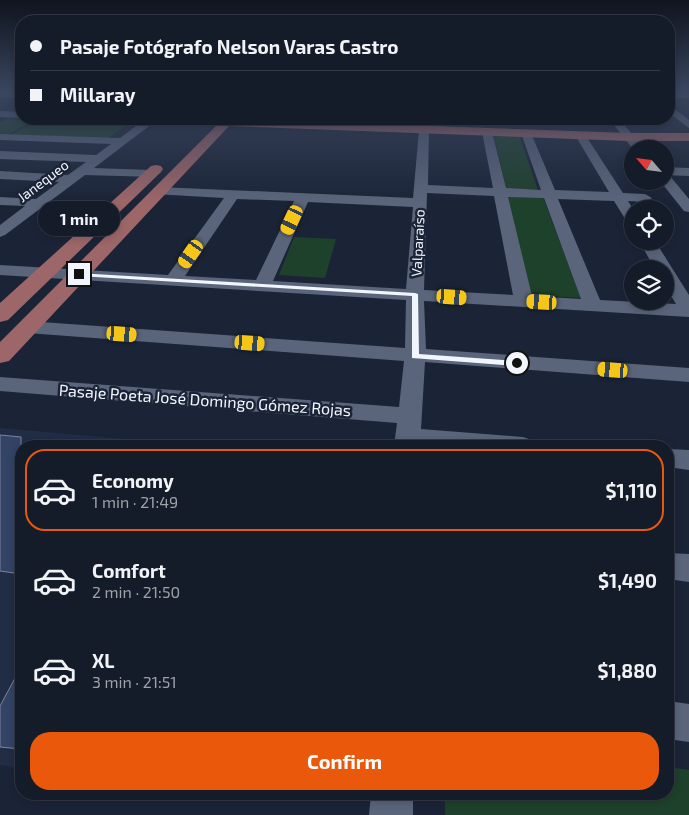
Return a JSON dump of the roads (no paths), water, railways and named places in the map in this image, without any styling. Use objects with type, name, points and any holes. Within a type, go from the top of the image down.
[{"type":"main road","points":[[0,315],[168,158],[210,127]]},
{"type":"main road","points":[[0,356],[159,191],[213,127]]},
{"type":"main road","points":[[356,127],[580,135],[689,130]]},
{"type":"main road","points":[[520,127],[689,136]]},
{"type":"street","name":"Janequeo","points":[[0,232],[140,127]]},
{"type":"street","points":[[621,127],[632,140]]},
{"type":"street","name":"Valparaíso","points":[[408,433],[415,356],[415,294],[424,130]]},
{"type":"street","points":[[488,132],[524,301]]},
{"type":"street","points":[[526,133],[593,305]]},
{"type":"street","points":[[580,135],[624,205]]},
{"type":"street","points":[[0,137],[122,141]]},
{"type":"street","points":[[0,155],[99,159]]},
{"type":"street","points":[[674,172],[689,172]]},
{"type":"street","points":[[0,175],[151,174]]},
{"type":"street","points":[[674,190],[689,208]]},
{"type":"street","points":[[159,191],[302,198],[420,196],[500,192],[645,198]]},
{"type":"street","points":[[173,280],[233,194]]},
{"type":"street","points":[[262,285],[302,198]]},
{"type":"street","points":[[0,201],[40,202]]},
{"type":"street","points":[[0,270],[689,310]]},
{"type":"street","points":[[674,286],[689,310]]},
{"type":"street","points":[[28,327],[689,375]]},
{"type":"street","name":"Pasaje Poeta José Domingo Gómez Rojas","points":[[0,384],[469,440]]},
{"type":"street","points":[[674,459],[689,460]]},
{"type":"street","points":[[674,567],[689,568]]},
{"type":"street","points":[[674,721],[689,722]]},
{"type":"street","points":[[392,800],[392,815]]}]
